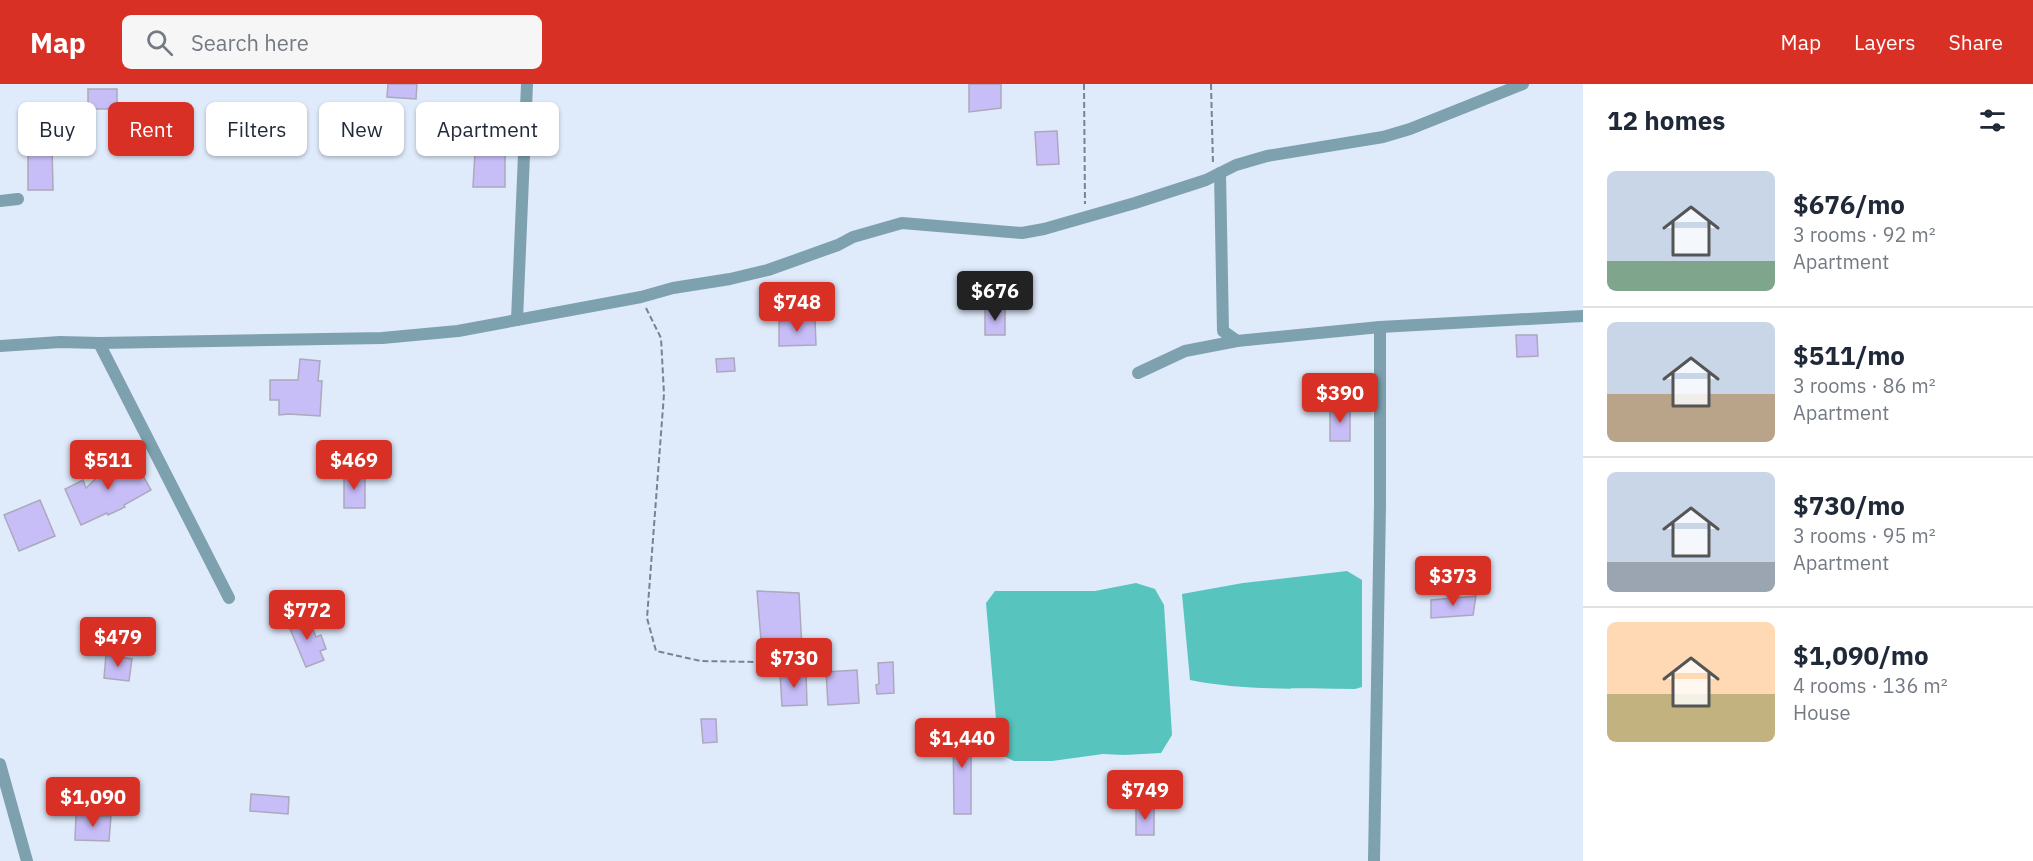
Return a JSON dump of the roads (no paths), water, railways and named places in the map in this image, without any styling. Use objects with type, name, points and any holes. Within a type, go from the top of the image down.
[{"type":"street","points":[[517,320],[527,84]]},
{"type":"street","points":[[0,346],[60,342],[382,338],[458,331],[641,297],[673,288],[768,270],[838,245],[853,237],[902,223],[1022,233],[1135,203],[1236,165],[1267,156],[1383,137],[1410,129],[1523,84]]},
{"type":"street","points":[[1217,174],[1223,331],[1237,341]]},
{"type":"street","points":[[0,201],[18,199]]},
{"type":"street","points":[[1138,374],[1185,351],[1237,341],[1380,327],[1583,316]]},
{"type":"street","points":[[1374,861],[1380,505],[1380,327]]},
{"type":"street","points":[[99,343],[229,598]]},
{"type":"street","points":[[0,764],[27,861]]}]
